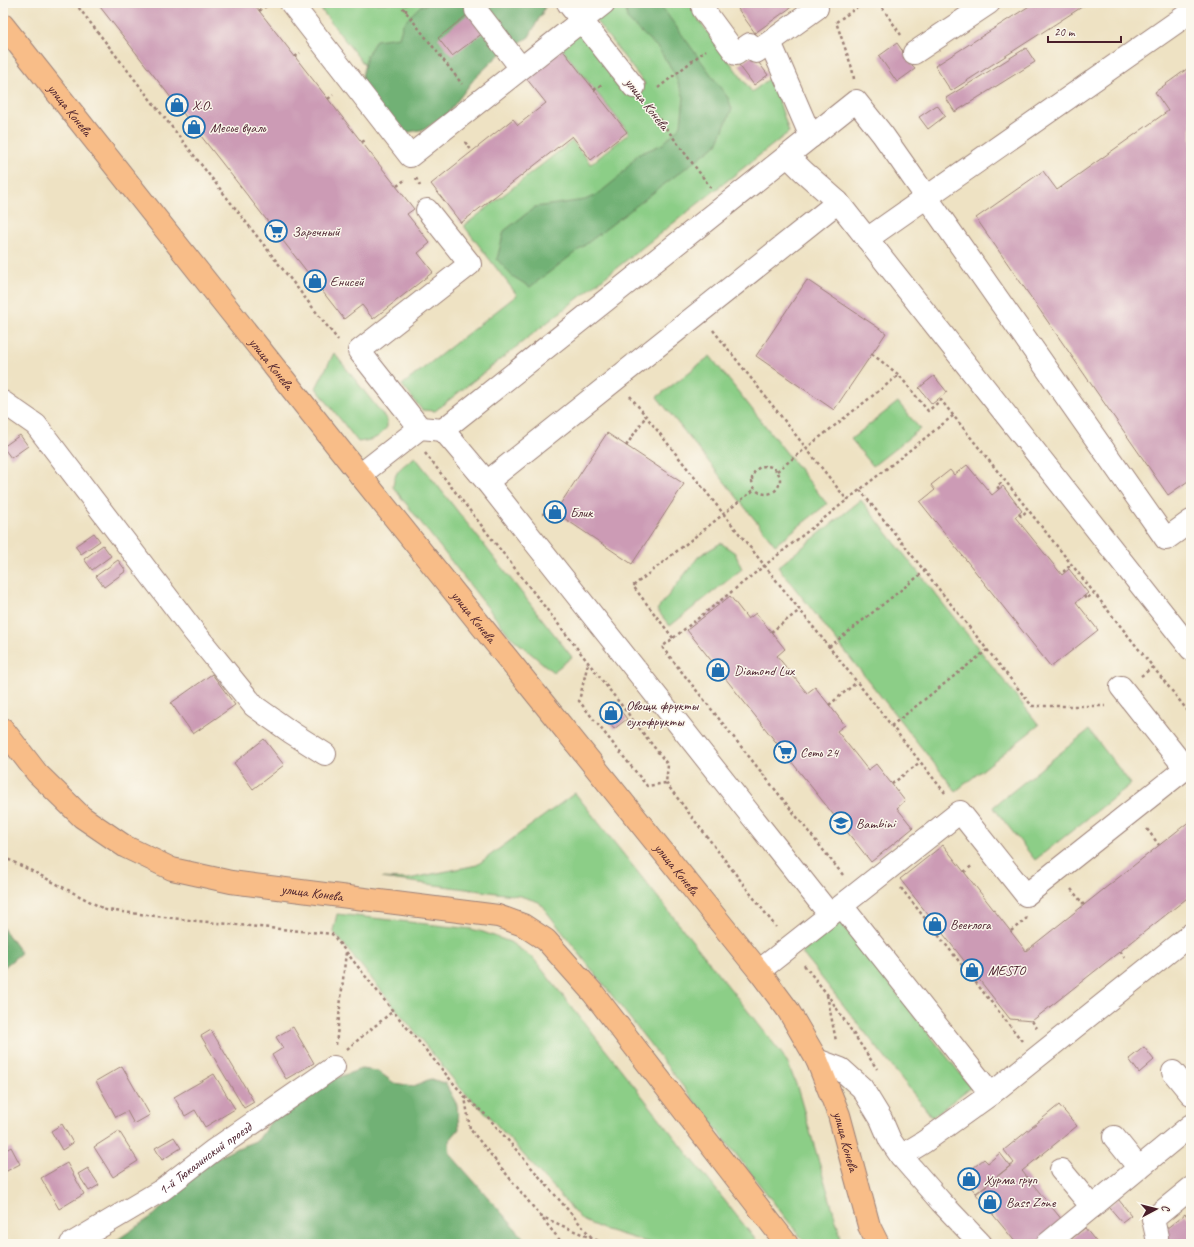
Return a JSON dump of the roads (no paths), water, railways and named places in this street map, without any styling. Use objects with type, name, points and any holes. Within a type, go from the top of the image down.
[{"type":"main road","name":"улица Конева","points":[[3,25],[360,474],[759,971],[788,1010],[817,1060],[839,1115],[869,1226],[878,1244]]},
{"type":"main road","name":"улица Конева","points":[[3,729],[37,773],[82,817],[126,847],[172,869],[231,882],[498,916],[523,925],[546,940],[593,993],[787,1244]]},
{"type":"street","points":[[291,3],[410,156],[604,3]]},
{"type":"street","name":"улица Конева","points":[[568,3],[639,93]]},
{"type":"street","points":[[703,9],[736,54],[750,44],[756,52],[817,8],[814,3]]},
{"type":"street","points":[[914,53],[989,3]]},
{"type":"street","points":[[476,10],[521,68]]},
{"type":"street","points":[[867,239],[1191,12]]},
{"type":"street","points":[[770,42],[811,137]]},
{"type":"street","points":[[360,474],[415,432],[443,430],[856,101],[883,135],[1166,539],[1191,522]]},
{"type":"street","points":[[788,156],[838,202],[1191,649]]},
{"type":"street","points":[[487,482],[838,202]]},
{"type":"street","points":[[415,432],[359,352],[470,264],[427,210]]},
{"type":"street","points":[[3,402],[36,425],[194,632],[254,706],[325,754]]},
{"type":"street","points":[[443,430],[836,910],[991,1094]]},
{"type":"street","points":[[759,971],[960,812],[1026,895],[1188,766],[1136,707],[1121,687]]},
{"type":"street","points":[[901,1156],[924,1142],[991,1094],[1191,934]]},
{"type":"street","points":[[817,1060],[841,1069],[862,1088],[881,1119],[890,1140],[901,1156],[941,1202],[981,1244]]},
{"type":"street","name":"1-й Тюкалинский проезд","points":[[71,1244],[162,1190],[214,1150],[334,1066]]},
{"type":"street","points":[[1173,1072],[1191,1094]]},
{"type":"street","points":[[1047,1244],[1191,1125]]},
{"type":"street","points":[[1114,1137],[1139,1168]]},
{"type":"street","points":[[1061,1170],[1092,1207]]},
{"type":"street","points":[[1156,1237],[1153,1219],[1191,1188]]},
{"type":"place","name":"X.O.","points":[[177,105]]},
{"type":"place","name":"Месье вуаль","points":[[194,127]]},
{"type":"place","name":"Заречный","points":[[276,231]]},
{"type":"place","name":"Енисей","points":[[315,281]]},
{"type":"place","name":"Блик","points":[[555,512]]},
{"type":"place","name":"Diamond Lux","points":[[718,670]]},
{"type":"place","name":"Овощи фрукты сухофрукты","points":[[611,713]]},
{"type":"place","name":"Сеть 24","points":[[785,752]]},
{"type":"place","name":"Bambini","points":[[841,823]]},
{"type":"place","name":"Beerлога","points":[[935,924]]},
{"type":"place","name":"MESTO","points":[[972,970]]},
{"type":"place","name":"Хурма груп","points":[[969,1179]]},
{"type":"place","name":"Bass Zone","points":[[990,1202]]}]
